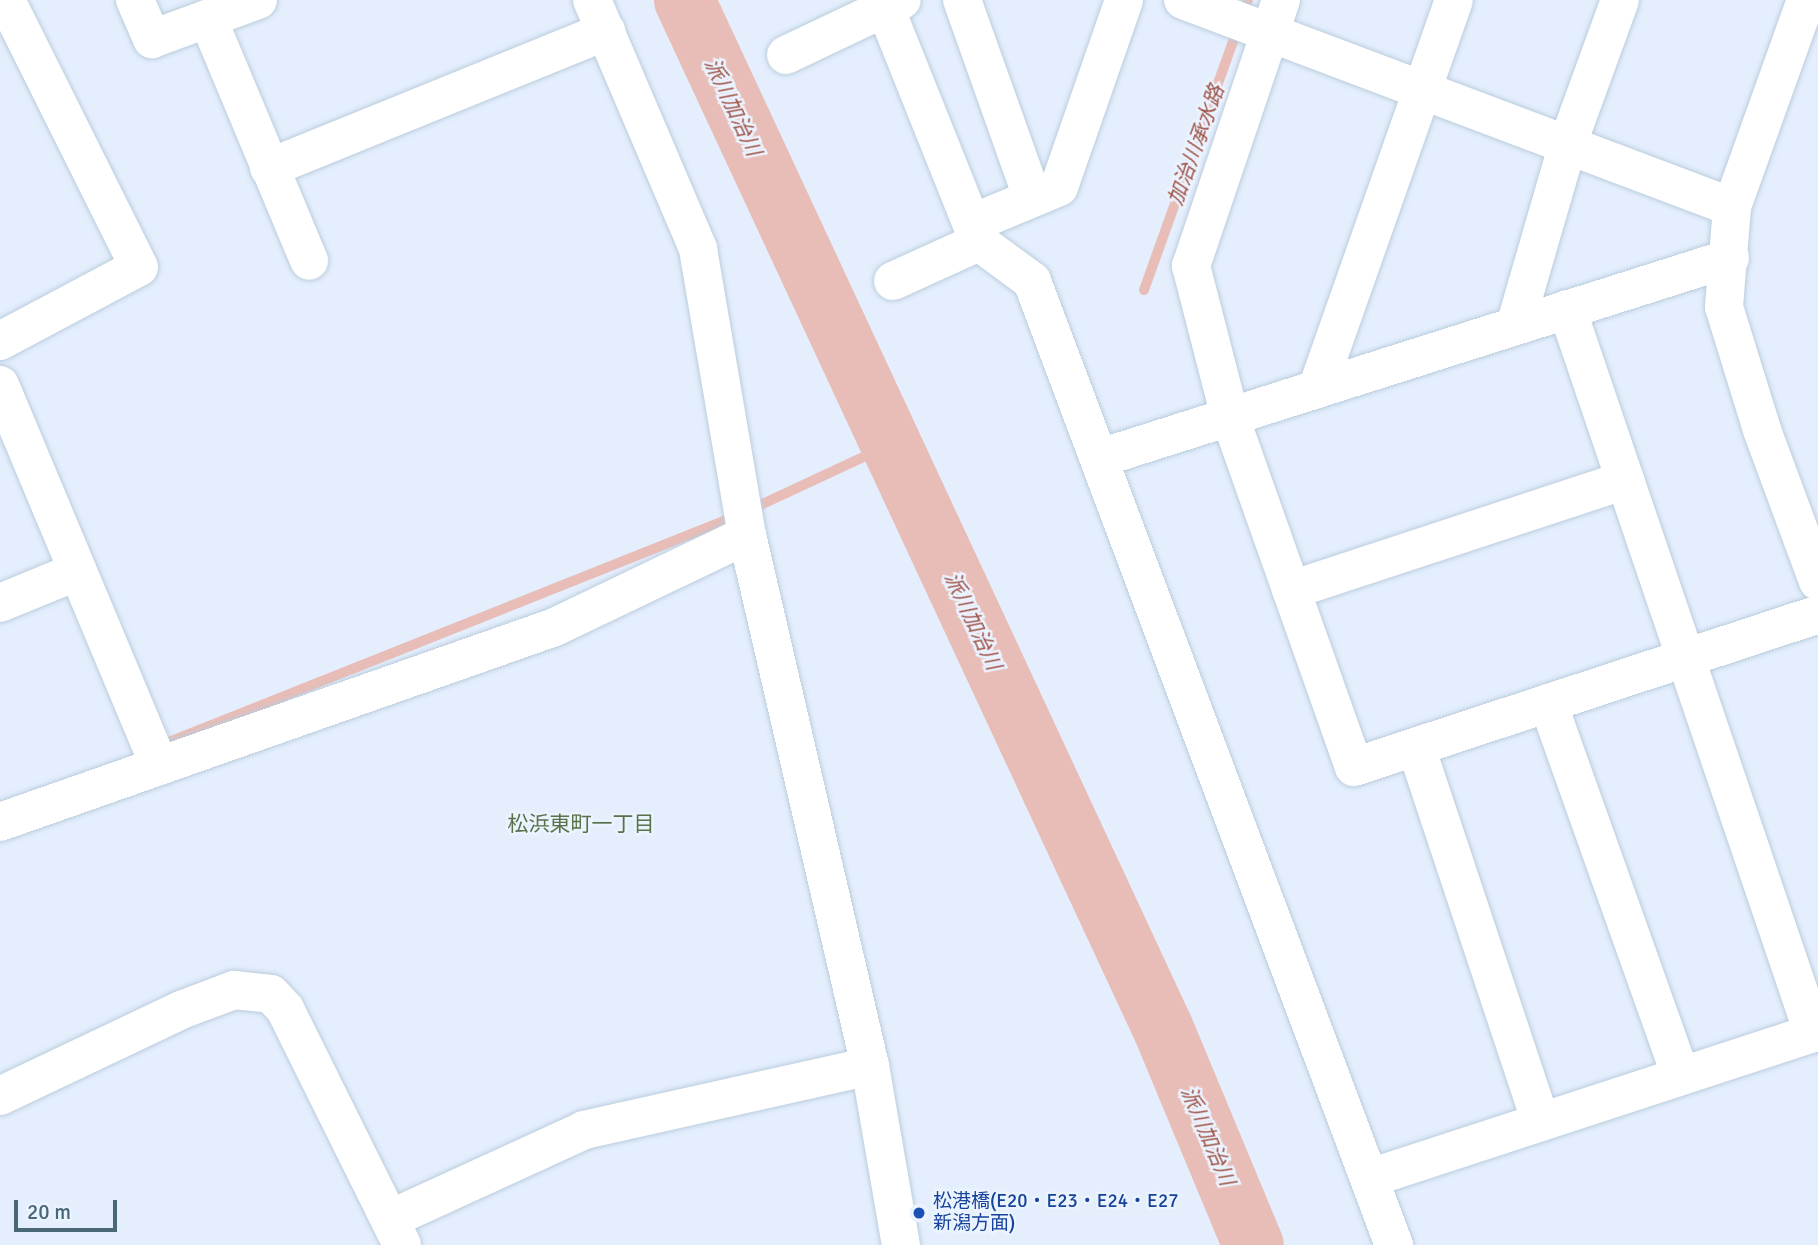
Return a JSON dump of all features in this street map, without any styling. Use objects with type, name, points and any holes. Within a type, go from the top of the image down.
[{"type":"street","points":[[0,341],[139,267],[6,0]]},
{"type":"street","points":[[135,0],[152,39],[258,0]]},
{"type":"street","points":[[962,0],[1032,197]]},
{"type":"street","points":[[893,281],[1032,197],[1059,187],[1124,0]]},
{"type":"street","points":[[1183,0],[1276,15],[1423,87],[1732,207]]},
{"type":"street","points":[[1317,389],[1454,0]]},
{"type":"street","points":[[1515,326],[1568,143],[1620,0]]},
{"type":"street","points":[[1806,0],[1732,207],[1724,307],[1762,430],[1804,495],[1818,581]]},
{"type":"street","points":[[786,55],[889,2],[976,232],[1032,281],[1394,1245]]},
{"type":"street","points":[[269,168],[599,15],[698,249],[747,534],[870,1066],[901,1245]]},
{"type":"street","points":[[1276,15],[1191,265],[1230,417],[1354,767],[1818,614]]},
{"type":"street","points":[[208,19],[309,261]]},
{"type":"street","points":[[1100,457],[1730,258]]},
{"type":"street","points":[[1370,1178],[1816,1032],[1567,309]]},
{"type":"street","points":[[1,389],[159,766]]},
{"type":"street","points":[[1291,590],[1625,480]]},
{"type":"street","points":[[0,821],[555,627],[747,534]]},
{"type":"street","points":[[0,603],[78,571]]},
{"type":"street","points":[[1548,703],[1681,1076]]},
{"type":"street","points":[[1416,747],[1541,1122]]},
{"type":"street","points":[[0,1096],[181,1010],[234,990],[271,994],[285,1009],[396,1232],[584,1130],[870,1066]]},
{"type":"waterway","name":"派川加治川","points":[[684,0],[1163,1029],[1253,1245]]},
{"type":"waterway","name":"加治川承水路","points":[[1144,290],[1248,0]]},
{"type":"waterway","points":[[159,746],[741,514],[891,444]]},
{"type":"place","name":"松港橋(E20・E23・E24・E27 新潟方面)","points":[[919,1213]]},
{"type":"district","name":"松浜東町一丁目","points":[[581,824]]}]
